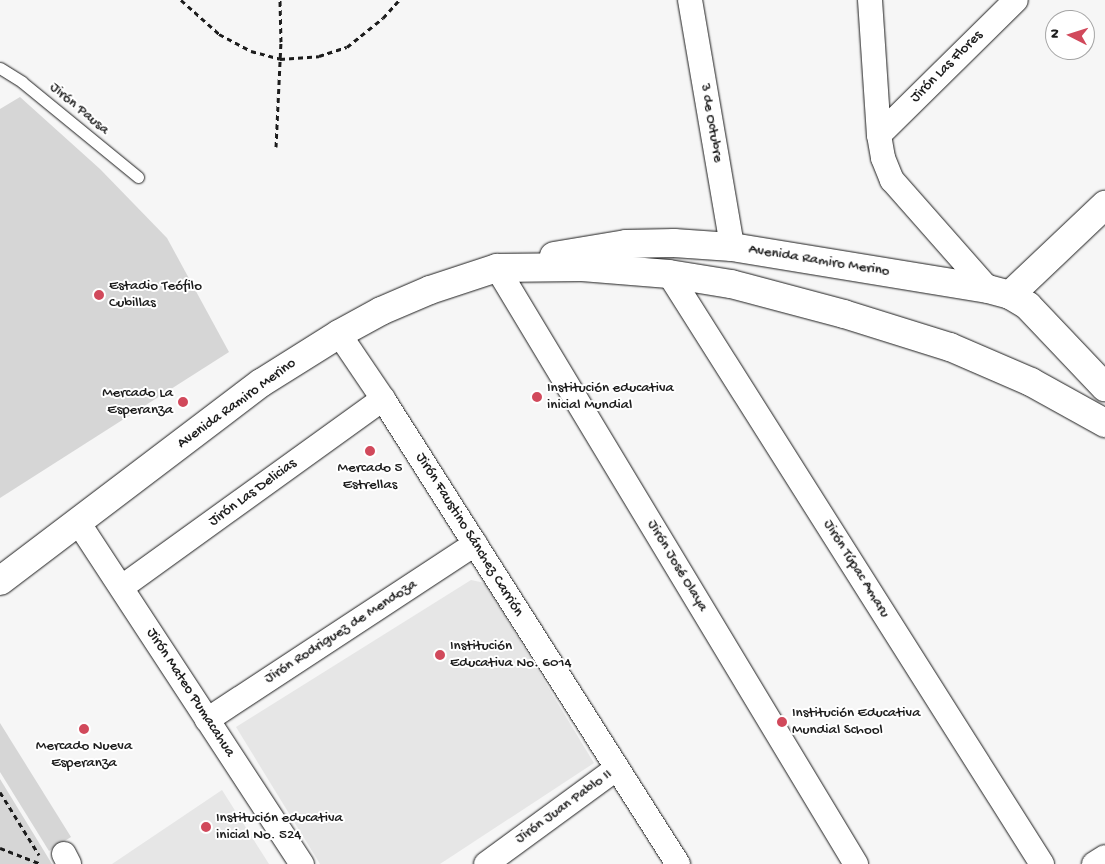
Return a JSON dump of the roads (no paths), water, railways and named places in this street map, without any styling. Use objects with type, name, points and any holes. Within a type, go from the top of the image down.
[{"type":"street","name":"3 de Octubre","points":[[690,0],[732,246]]},
{"type":"street","points":[[870,0],[879,134],[883,158],[892,180],[999,292],[1104,207]]},
{"type":"street","name":"Jirón Las Flores","points":[[879,134],[1016,0]]},
{"type":"street","name":"Avenida Ramiro Merino","points":[[0,581],[261,383],[339,334],[381,311],[430,290],[497,268],[580,250],[626,244],[674,243],[732,246],[999,292],[1028,306],[1105,386]]},
{"type":"street","name":"Avenida Ramiro Merino","points":[[497,268],[582,267],[669,274],[731,284],[844,314],[950,347],[1031,382],[1105,424]]},
{"type":"street","name":"Jirón José Olaya","points":[[497,268],[856,864]]},
{"type":"street","name":"Jirón Túpac Amaru","points":[[669,274],[1042,864]]},
{"type":"street","name":"Jirón Faustino Sánchez Carrión","points":[[339,334],[383,399],[678,864]]},
{"type":"street","name":"Jirón Las Delicias","points":[[122,587],[383,399]]},
{"type":"street","name":"Jirón Mateo Pumacahua","points":[[78,522],[302,864]]},
{"type":"street","name":"Jirón Rodriguez de Mendoza","points":[[207,720],[475,544]]},
{"type":"street","name":"Jirón Juan Pablo II","points":[[486,864],[617,768]]},
{"type":"street","points":[[1094,864],[1105,857]]},
{"type":"lane","name":"Jirón Pausa","points":[[0,68],[22,82],[138,177]]},
{"type":"place","name":"Estadio Teófilo Cubillas","points":[[99,295]]},
{"type":"place","name":"Institución educativa inicial Mundial","points":[[537,397]]},
{"type":"place","name":"Mercado La Esperanza","points":[[183,402]]},
{"type":"place","name":"Mercado 5 Estrellas","points":[[370,451]]},
{"type":"place","name":"Institución Educativa No. 6014","points":[[440,655]]},
{"type":"place","name":"Institución Educativa Mundial School","points":[[782,722]]},
{"type":"place","name":"Mercado Nueva Esperanza","points":[[84,729]]},
{"type":"place","name":"Institución educativa inicial No. 524","points":[[206,827]]}]
